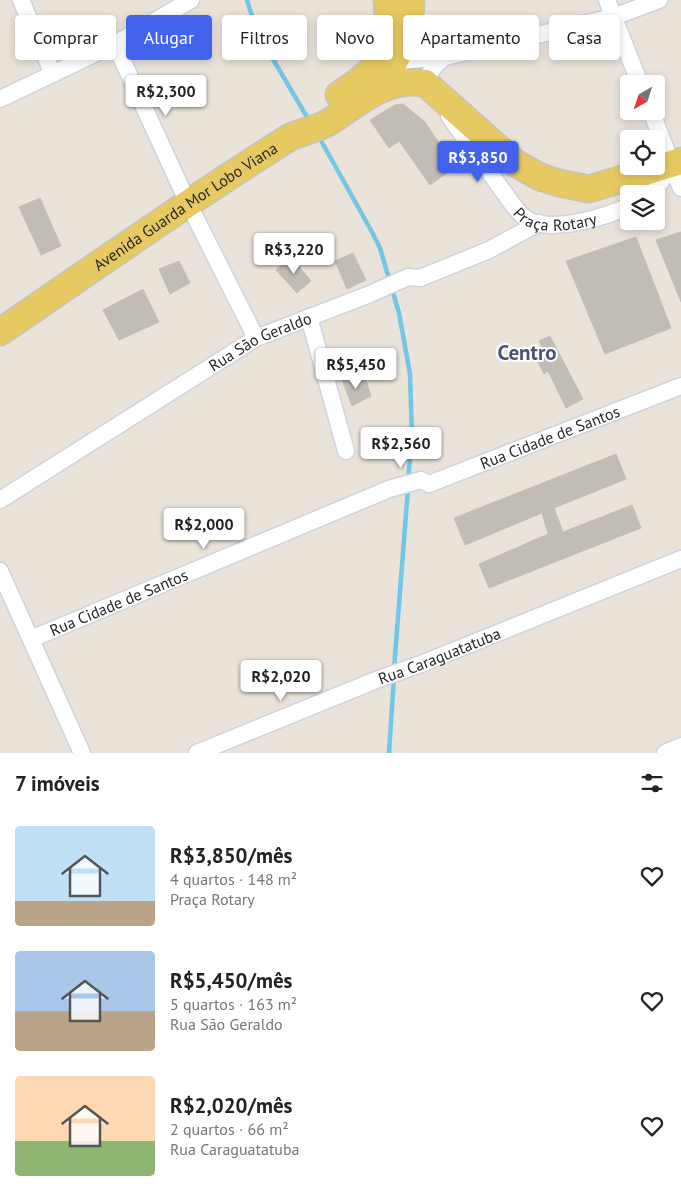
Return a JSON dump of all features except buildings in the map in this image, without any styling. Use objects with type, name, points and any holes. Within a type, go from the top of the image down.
[{"type":"main road","points":[[387,0],[389,25],[385,52],[424,83],[516,163],[540,176],[559,183],[589,189],[678,171]]},
{"type":"main road","points":[[394,0],[403,21]]},
{"type":"main road","points":[[410,15],[411,0]]},
{"type":"main road","points":[[375,91],[396,61],[403,46]]},
{"type":"main road","points":[[323,116],[364,78],[396,61]]},
{"type":"main road","points":[[323,116],[375,91],[399,82],[411,80],[424,83]]},
{"type":"main road","name":"Avenida Guarda Mor Lobo Viana","points":[[0,332],[188,203],[323,116]]},
{"type":"street","points":[[22,0],[53,74]]},
{"type":"street","points":[[116,43],[191,0]]},
{"type":"street","points":[[607,0],[612,15]]},
{"type":"street","points":[[618,15],[659,0]]},
{"type":"street","points":[[620,34],[636,75]]},
{"type":"street","points":[[116,46],[188,203],[256,338]]},
{"type":"street","points":[[0,99],[82,60]]},
{"type":"street","points":[[396,61],[406,60]]},
{"type":"street","points":[[424,83],[432,68],[441,60]]},
{"type":"street","name":"Praça Rotary","points":[[424,83],[513,205],[531,222],[564,224],[612,214],[620,210]]},
{"type":"street","points":[[655,120],[678,171],[662,185]]},
{"type":"street","name":"Rua São Geraldo","points":[[0,500],[256,338],[370,294],[408,277],[420,278],[489,250],[539,223]]},
{"type":"street","points":[[309,317],[346,451]]},
{"type":"street","name":"Rua Cidade de Santos","points":[[31,639],[389,489],[421,480],[429,484],[681,386]]},
{"type":"street","name":"Rua Caraguatatuba","points":[[197,753],[681,559]]},
{"type":"street","points":[[2,582],[31,639],[82,753]]},
{"type":"street","points":[[665,753],[681,746]]},
{"type":"waterway","points":[[247,0],[257,32],[310,122]]},
{"type":"waterway","points":[[319,137],[380,248],[399,313],[410,374],[412,438],[408,480]]},
{"type":"waterway","points":[[394,669],[408,488]]},
{"type":"waterway","points":[[389,753],[394,677]]},
{"type":"district","name":"Centro","points":[[527,352]]}]
